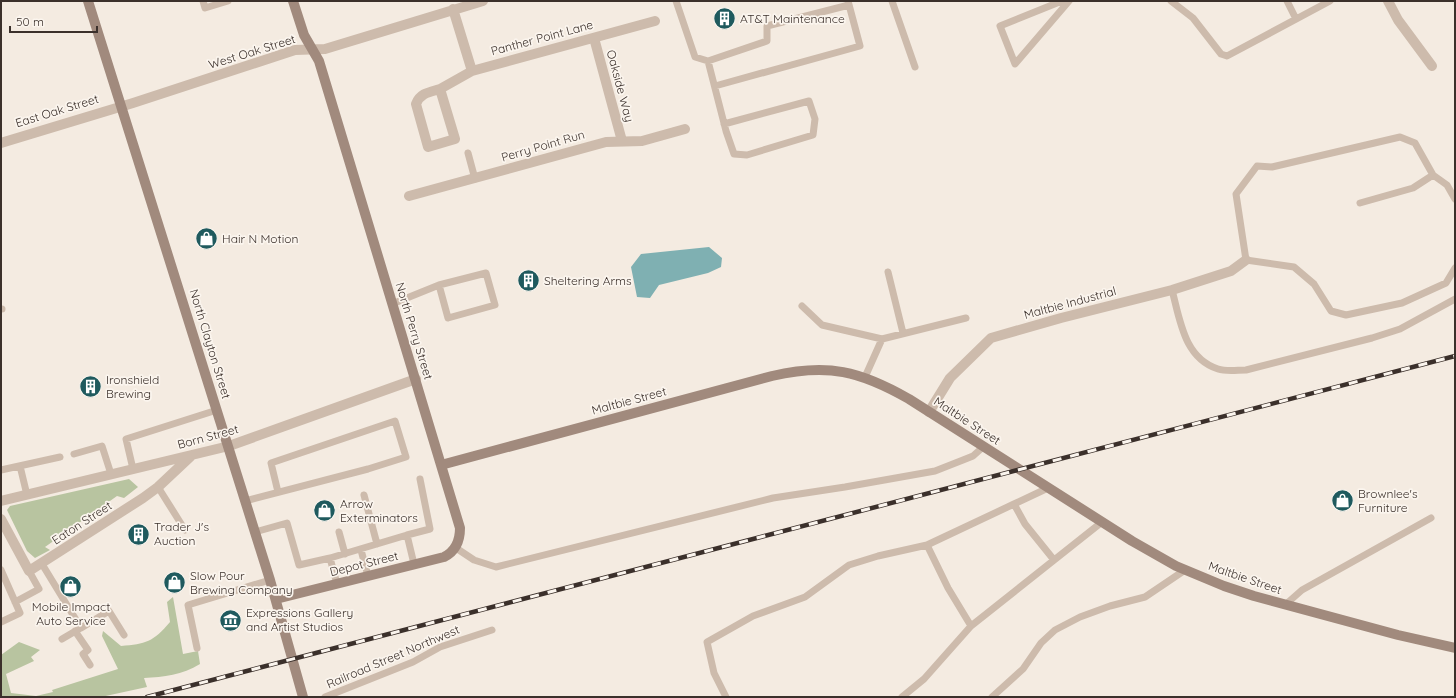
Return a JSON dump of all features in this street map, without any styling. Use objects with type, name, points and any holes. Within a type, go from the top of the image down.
[{"type":"street","name":"North Clayton Street","points":[[88,1],[218,410],[276,599],[303,697]]},
{"type":"street","points":[[293,1],[304,35],[311,49]]},
{"type":"street","name":"West Oak Street","points":[[121,106],[295,50],[325,49],[483,1]]},
{"type":"street","points":[[1388,1],[1398,20],[1432,66]]},
{"type":"street","points":[[453,9],[472,71]]},
{"type":"street","name":"Panther Point Lane","points":[[440,89],[454,139],[428,146],[416,104],[418,98],[423,94],[440,89],[472,71],[654,21]]},
{"type":"street","name":"Oakside Way","points":[[594,38],[622,141]]},
{"type":"street","name":"North Perry Street","points":[[311,49],[319,61],[460,528],[460,539],[456,548]]},
{"type":"street","name":"East Oak Street","points":[[1,143],[121,106]]},
{"type":"street","name":"Perry Point Run","points":[[409,196],[606,142],[642,141],[684,129]]},
{"type":"street","name":"Maltbie Industrial","points":[[929,412],[950,378],[991,338],[1061,318],[1172,290],[1231,271],[1246,260]]},
{"type":"street","name":"Maltbie Street","points":[[441,465],[792,372],[822,370],[851,373],[886,386],[1153,554],[1185,570],[1224,586],[1285,605],[1398,635],[1455,648]]},
{"type":"street","name":"Born Street","points":[[1,501],[229,446],[416,379]]},
{"type":"street","name":"Eaton Street","points":[[30,571],[101,526],[158,487],[192,455]]},
{"type":"street","points":[[1,519],[30,571]]},
{"type":"street","name":"Depot Street","points":[[276,599],[444,557],[456,548]]},
{"type":"lane","points":[[202,1],[205,8],[228,1]]},
{"type":"lane","points":[[676,1],[695,57],[708,60],[767,41],[767,26],[848,3],[860,46],[715,86]]},
{"type":"lane","points":[[892,1],[915,67]]},
{"type":"lane","points":[[1062,1],[1000,26],[1015,64],[1069,1]]},
{"type":"lane","points":[[1171,1],[1193,18],[1221,54],[1227,56],[1330,1]]},
{"type":"lane","points":[[1286,1],[1296,19]]},
{"type":"lane","points":[[708,60],[724,124],[734,154],[747,154],[813,134],[815,119],[809,101],[724,124]]},
{"type":"lane","points":[[1455,199],[1447,185],[1433,175],[1415,143],[1400,137],[1272,167],[1258,166],[1236,194],[1246,260],[1294,267],[1314,284],[1331,311],[1346,315],[1402,303],[1446,283],[1455,268]]},
{"type":"lane","points":[[468,153],[475,179]]},
{"type":"lane","points":[[1360,203],[1412,188],[1433,175]]},
{"type":"lane","points":[[888,272],[903,334]]},
{"type":"lane","points":[[392,304],[439,285],[486,273],[495,305],[448,318],[439,285]]},
{"type":"lane","points":[[1172,290],[1185,336],[1190,347],[1198,357],[1207,364],[1219,369],[1231,370],[1246,370],[1400,329],[1455,299]]},
{"type":"lane","points":[[802,306],[822,324],[882,339],[966,318]]},
{"type":"lane","points":[[865,377],[882,339]]},
{"type":"lane","points":[[133,469],[126,439],[218,410]]},
{"type":"lane","points":[[245,501],[368,469],[406,457],[395,421],[271,463],[278,492]]},
{"type":"lane","points":[[74,454],[102,446],[110,474]]},
{"type":"lane","points":[[456,548],[474,560],[496,567],[773,498],[934,471],[963,460],[983,447]]},
{"type":"lane","points":[[1,470],[60,457]]},
{"type":"lane","points":[[20,466],[27,495]]},
{"type":"lane","points":[[255,532],[287,523],[299,565],[361,550],[430,529],[420,479]]},
{"type":"lane","points":[[158,487],[185,530]]},
{"type":"lane","points":[[726,697],[714,673],[707,642],[753,616],[805,598],[849,565],[878,556],[927,545],[1048,488]]},
{"type":"lane","points":[[364,495],[377,544]]},
{"type":"lane","points":[[1014,504],[1025,524],[1054,560]]},
{"type":"lane","points":[[1285,605],[1302,590],[1431,518]]},
{"type":"lane","points":[[902,697],[924,679],[971,626],[1102,522]]},
{"type":"lane","points":[[339,532],[345,554]]},
{"type":"lane","points":[[407,535],[414,564]]},
{"type":"lane","points":[[927,545],[948,588],[971,626]]},
{"type":"lane","points":[[361,550],[368,576]]},
{"type":"lane","points":[[330,558],[337,584]]},
{"type":"lane","points":[[42,564],[88,650],[83,654],[90,665]]},
{"type":"lane","points":[[1,570],[20,613],[1,622]]},
{"type":"lane","points":[[992,697],[1023,669],[1041,644],[1055,630],[1098,610],[1145,597],[1185,570]]},
{"type":"lane","points":[[15,602],[39,589],[30,571]]},
{"type":"lane","points":[[197,648],[188,605],[270,580]]},
{"type":"lane","points":[[62,639],[109,611],[124,635]]},
{"type":"lane","name":"Railroad Street Northwest","points":[[325,697],[413,662],[440,647],[492,630]]},
{"type":"green space","points":[[129,479],[138,487],[124,498],[117,496],[45,547],[50,550],[35,558],[27,551],[7,510],[10,506]]},
{"type":"green space","points":[[173,597],[183,654],[198,651],[200,664],[186,671],[173,675],[144,678],[147,687],[101,697],[1,697],[1,655],[19,642],[40,650],[31,657],[34,661],[6,674],[11,693],[36,696],[53,692],[52,690],[118,669],[102,636],[103,631],[121,646],[148,641],[159,634],[170,622],[167,602]]},
{"type":"water","points":[[709,247],[722,258],[721,267],[708,273],[659,285],[650,298],[637,297],[631,267],[641,254]]},
{"type":"railway","points":[[147,697],[1455,356]]},
{"type":"place","name":"AT&T Maintenance","points":[[724,19]]},
{"type":"place","name":"Hair N Motion","points":[[207,239]]},
{"type":"place","name":"Sheltering Arms","points":[[529,281]]},
{"type":"place","name":"Ironshield Brewing","points":[[90,387]]},
{"type":"place","name":"Brownlee's Furniture","points":[[1343,501]]},
{"type":"place","name":"Arrow Exterminators","points":[[325,511]]},
{"type":"place","name":"Trader J's Auction","points":[[139,534]]},
{"type":"place","name":"Slow Pour Brewing Company","points":[[174,583]]},
{"type":"place","name":"Mobile Impact Auto Service","points":[[71,586]]},
{"type":"place","name":"Expressions Gallery and Artist Studios","points":[[231,620]]}]
